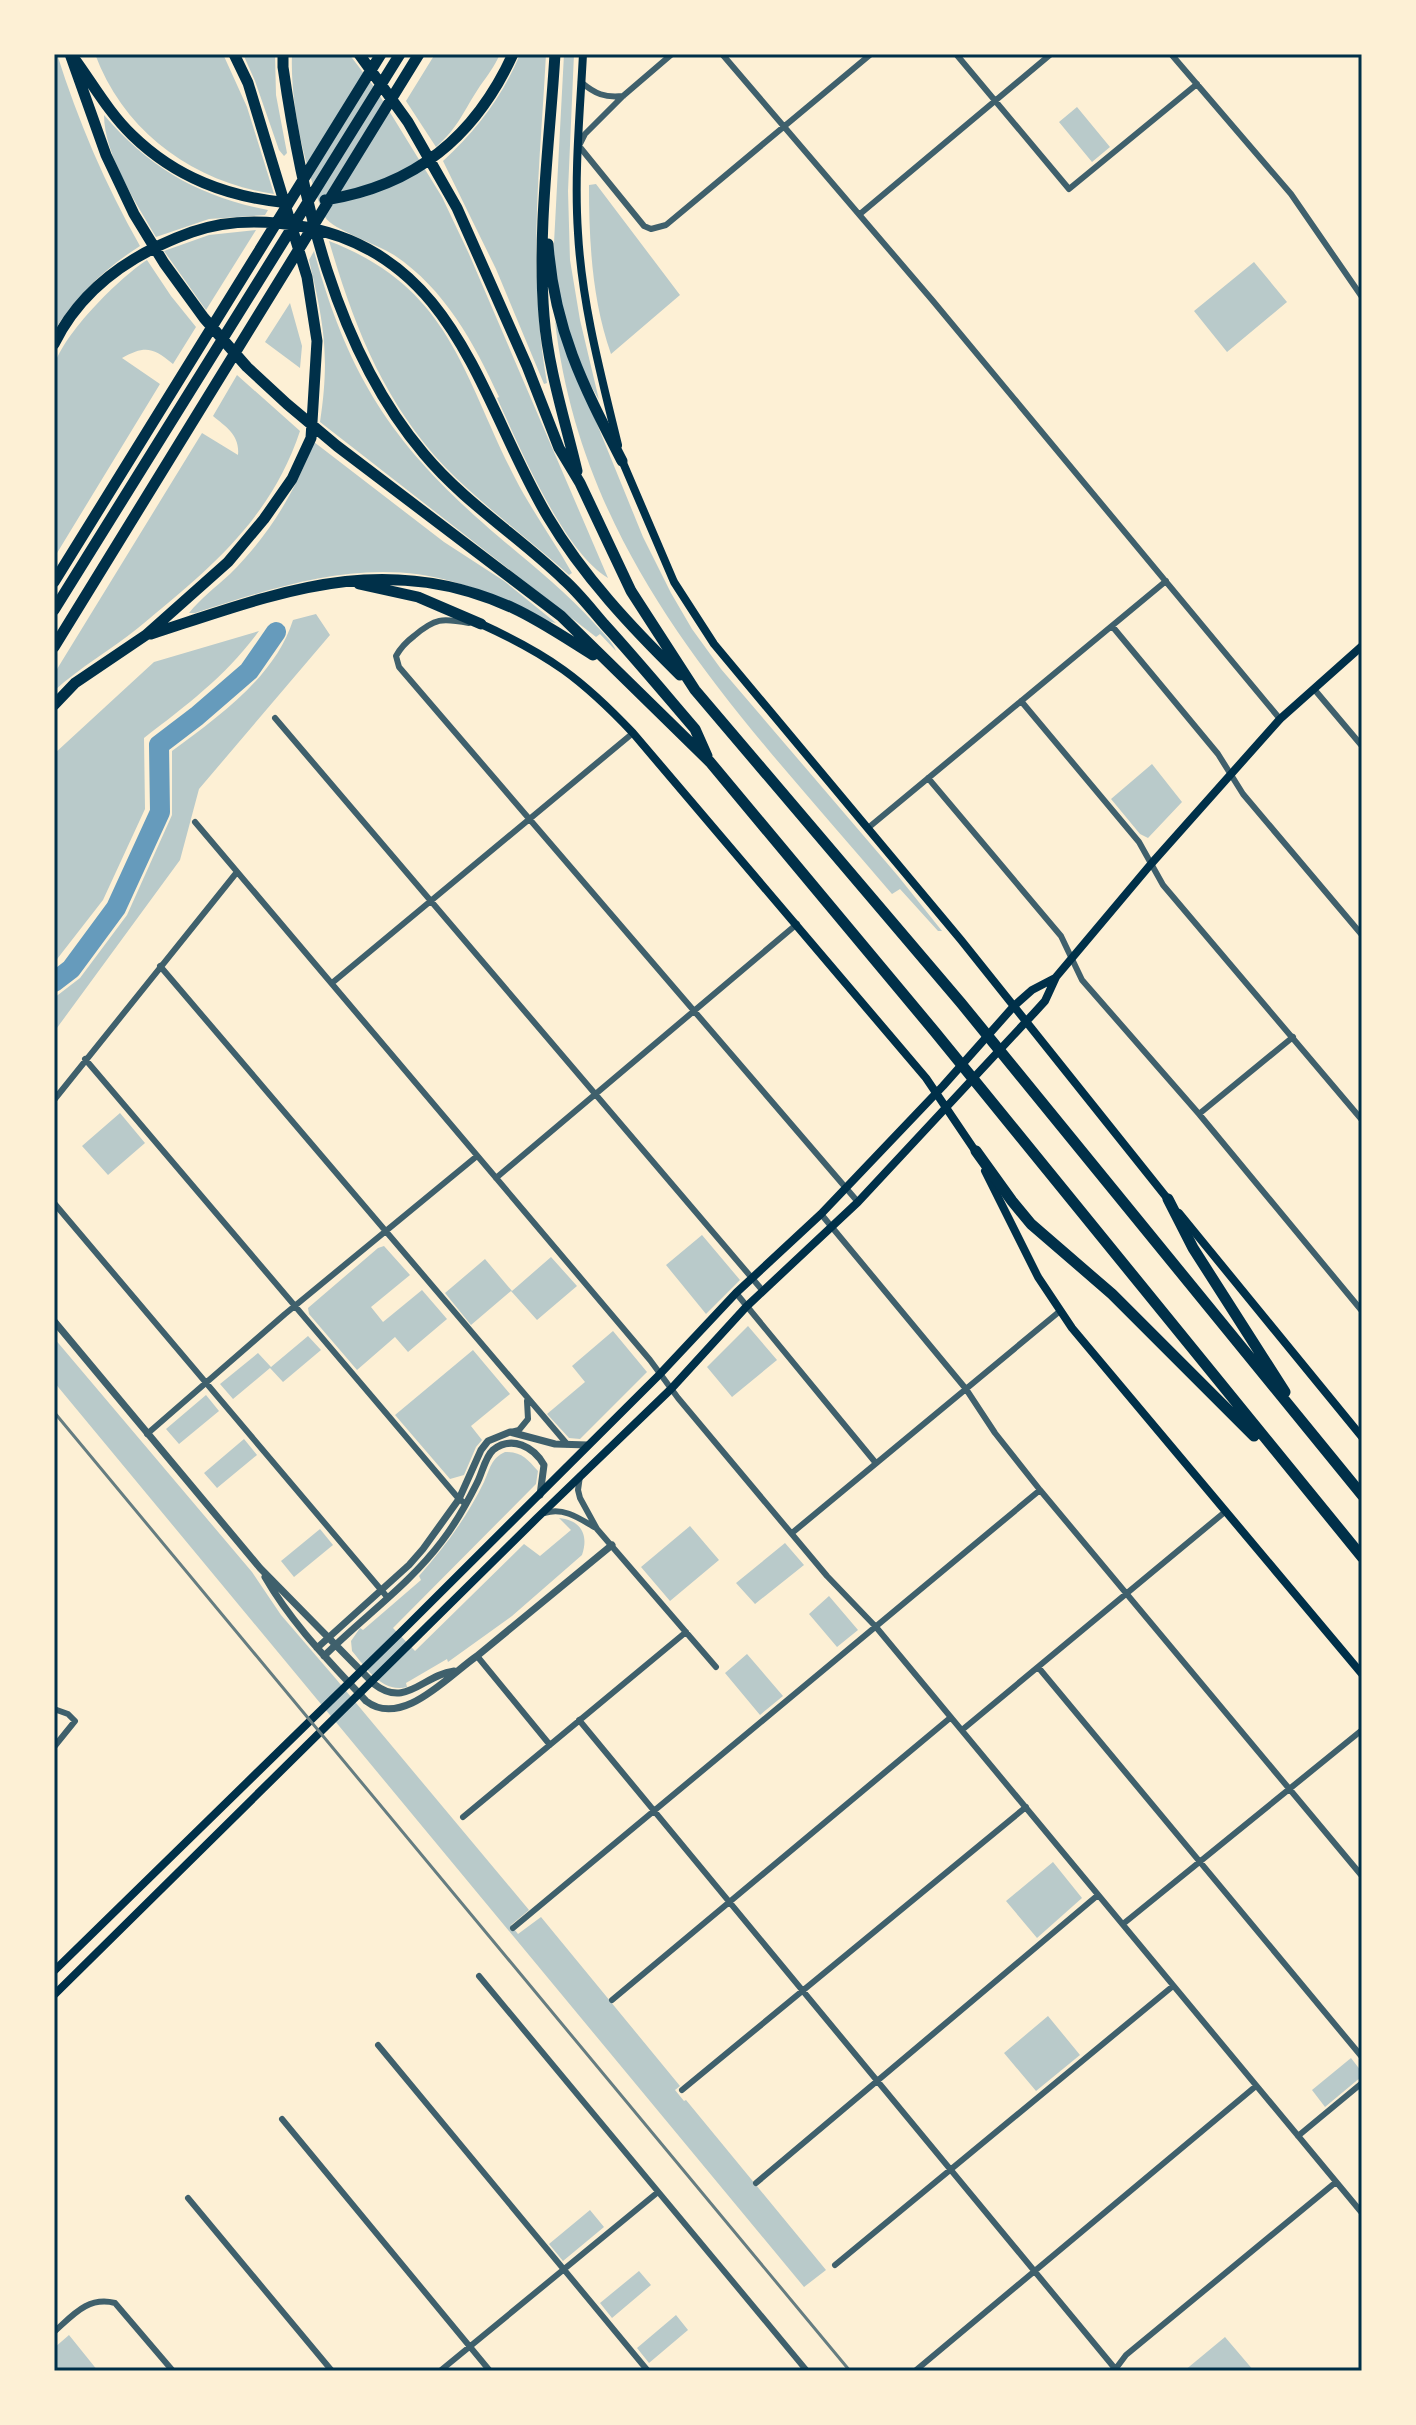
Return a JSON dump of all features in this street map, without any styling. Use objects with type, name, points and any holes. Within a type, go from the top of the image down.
[{"type":"highway","points":[[71,54],[131,134],[183,174],[228,193],[292,203],[352,196],[414,171],[456,138],[481,110],[513,54]]},
{"type":"highway","points":[[71,54],[106,155],[134,214],[184,292],[238,357],[337,446],[561,616],[710,762],[935,1032],[1362,1557]]},
{"type":"highway","points":[[54,705],[75,683],[146,635],[228,562],[292,479],[311,438],[317,341],[307,277],[248,83],[234,54]]},
{"type":"highway","points":[[283,54],[295,149],[317,239],[360,355],[388,406],[449,482],[565,580],[695,729],[710,762]]},
{"type":"highway","points":[[359,54],[408,122],[457,208],[527,366],[559,448],[580,483],[631,591],[695,690]]},
{"type":"highway","points":[[54,582],[381,54]]},
{"type":"highway","points":[[54,610],[400,54]]},
{"type":"highway","points":[[54,647],[419,54]]},
{"type":"highway","points":[[555,54],[541,264],[544,320],[561,412],[580,483]]},
{"type":"highway","points":[[545,206],[550,270],[561,326],[585,388],[622,461]]},
{"type":"highway","points":[[54,344],[77,305],[98,283],[124,265],[178,237],[228,224],[266,221],[288,224],[350,241],[408,277],[445,318],[469,357],[549,518],[579,563],[641,637],[695,690],[961,1003],[1362,1495]]},
{"type":"highway","points":[[146,635],[300,588],[385,578],[449,586],[514,609],[608,664]]},
{"type":"highway","points":[[347,581],[418,597],[481,624]]},
{"type":"highway","points":[[976,1151],[1031,1224],[1112,1294],[1301,1483]]},
{"type":"highway","points":[[1168,1199],[1193,1248],[1316,1439]]},
{"type":"main road","points":[[583,54],[576,190],[582,281],[596,353],[622,461],[668,568],[697,620],[1362,1437]]},
{"type":"main road","points":[[481,624],[525,644],[599,696],[797,924],[926,1078],[976,1151],[1028,1259],[1060,1311],[1362,1674]]},
{"type":"main road","points":[[54,1995],[671,1389],[746,1307],[858,1202],[1045,1001],[1056,977],[1230,774],[1280,719],[1362,646]]},
{"type":"main road","points":[[54,1971],[540,1495],[736,1293],[846,1189],[1014,1006],[1032,990],[1056,977]]},
{"type":"street","points":[[672,54],[623,96],[585,134],[579,146],[647,228],[661,228],[871,54]]},
{"type":"street","points":[[722,54],[860,214],[1280,719]]},
{"type":"street","points":[[956,54],[1069,189],[1197,84]]},
{"type":"street","points":[[860,214],[1051,54]]},
{"type":"street","points":[[1171,54],[1291,194],[1362,297]]},
{"type":"street","points":[[581,82],[596,94],[623,96]]},
{"type":"street","points":[[868,828],[1166,581]]},
{"type":"street","points":[[481,624],[445,619],[430,622],[398,652],[396,660],[528,819],[858,1202]]},
{"type":"street","points":[[1112,626],[1218,754],[1243,794],[1362,935]]},
{"type":"street","points":[[1314,689],[1362,746]]},
{"type":"street","points":[[1021,701],[1139,842],[1163,885],[1362,1120]]},
{"type":"street","points":[[275,718],[763,1291]]},
{"type":"street","points":[[332,983],[633,733]]},
{"type":"street","points":[[928,778],[1061,936],[1082,980],[1199,1114],[1362,1311]]},
{"type":"street","points":[[195,822],[650,1360],[659,1375],[827,1576],[876,1627],[1362,2213]]},
{"type":"street","points":[[54,1100],[237,872]]},
{"type":"street","points":[[496,1178],[797,924]]},
{"type":"street","points":[[160,966],[567,1444]]},
{"type":"street","points":[[1199,1114],[1293,1037]]},
{"type":"street","points":[[85,1059],[462,1502]]},
{"type":"street","points":[[147,1434],[385,1230],[477,1156]]},
{"type":"street","points":[[54,1203],[388,1598]]},
{"type":"street","points":[[821,1214],[966,1389],[995,1433],[1040,1490],[1362,1876]]},
{"type":"street","points":[[736,1293],[875,1462]]},
{"type":"street","points":[[792,1533],[1060,1311]]},
{"type":"street","points":[[54,1321],[260,1568],[378,1688],[394,1694],[407,1693],[441,1673],[454,1671]]},
{"type":"street","points":[[317,1648],[423,1549],[462,1502],[484,1445],[519,1430],[528,1419],[527,1397]]},
{"type":"street","points":[[510,1432],[555,1444],[588,1445]]},
{"type":"street","points":[[324,1656],[417,1571],[442,1542],[492,1451],[519,1443],[533,1449],[544,1465],[540,1495]]},
{"type":"street","points":[[580,1476],[580,1498],[597,1529],[716,1667]]},
{"type":"street","points":[[513,1928],[1040,1490]]},
{"type":"street","points":[[537,1518],[556,1511],[572,1514],[597,1529]]},
{"type":"street","points":[[962,1730],[1226,1511]]},
{"type":"street","points":[[260,1568],[290,1617],[324,1656],[366,1701],[389,1710],[408,1705],[448,1680],[454,1671],[477,1656],[612,1545]]},
{"type":"street","points":[[463,1817],[686,1632]]},
{"type":"street","points":[[477,1656],[550,1745]]},
{"type":"street","points":[[1038,1667],[1362,2057]]},
{"type":"street","points":[[54,1709],[68,1714],[75,1721],[54,1747]]},
{"type":"street","points":[[612,2000],[950,1718]]},
{"type":"street","points":[[579,1720],[1116,2370],[1126,2355],[1336,2182]]},
{"type":"street","points":[[1123,1924],[1362,1730]]},
{"type":"street","points":[[682,2090],[1026,1807]]},
{"type":"street","points":[[756,2183],[1098,1895]]},
{"type":"street","points":[[479,1976],[807,2371]]},
{"type":"street","points":[[835,2265],[953,2171],[1173,1986]]},
{"type":"street","points":[[378,2045],[648,2371]]},
{"type":"street","points":[[1298,2136],[1362,2083]]},
{"type":"street","points":[[915,2371],[1256,2086]]},
{"type":"street","points":[[282,2119],[490,2371]]},
{"type":"street","points":[[440,2371],[658,2192]]},
{"type":"street","points":[[188,2198],[332,2371]]},
{"type":"street","points":[[54,2332],[91,2302],[103,2300],[115,2303],[173,2371]]},
{"type":"shaded area","points":[[54,54],[57,54],[104,176],[140,246],[92,284],[54,331]]},
{"type":"shaded area","points":[[95,54],[223,54],[247,107],[274,194],[216,178],[165,149],[124,107]]},
{"type":"shaded area","points":[[243,54],[275,54],[276,95],[287,153],[284,156],[279,150]]},
{"type":"shaded area","points":[[292,54],[349,54],[375,88],[442,197],[608,578],[591,565],[575,546],[544,497],[479,357],[443,301],[394,255],[337,227],[325,217],[300,137]]},
{"type":"shaded area","points":[[435,54],[500,54],[456,125],[436,147],[406,101]]},
{"type":"shaded area","points":[[520,54],[546,54],[536,259],[547,383],[544,384],[496,269],[443,161],[488,112]]},
{"type":"shaded area","points":[[564,54],[574,54],[568,191],[570,260],[599,400],[585,375],[564,322],[553,262]]},
{"type":"shaded area","points":[[1077,107],[1110,147],[1092,162],[1059,122]]},
{"type":"shaded area","points":[[104,115],[139,150],[177,178],[220,197],[268,210],[265,215],[209,219],[156,237],[115,162],[105,130]]},
{"type":"shaded area","points":[[596,184],[680,295],[611,354],[596,292],[591,249],[589,185]]},
{"type":"shaded area","points":[[256,230],[206,310],[164,251],[209,235]]},
{"type":"shaded area","points":[[329,241],[370,260],[402,283],[427,309],[448,338],[522,490],[572,573],[569,575],[475,495],[423,442],[404,416],[373,361],[349,303]]},
{"type":"shaded area","points":[[314,251],[343,338],[361,376],[405,443],[463,505],[572,600],[616,651],[600,634],[596,637],[320,422],[325,359],[322,322],[309,260]]},
{"type":"shaded area","points":[[147,260],[196,327],[173,364],[149,350],[137,351],[122,358],[160,384],[54,558],[54,366],[69,338],[94,307]]},
{"type":"shaded area","points":[[1254,262],[1287,302],[1227,352],[1194,311]]},
{"type":"shaded area","points":[[290,303],[302,346],[300,368],[265,342]]},
{"type":"shaded area","points":[[555,321],[643,537],[692,629],[721,669],[942,931],[938,931],[900,889],[892,894],[780,764],[678,632],[635,562],[599,488],[571,408]]},
{"type":"shaded area","points":[[237,375],[300,431],[272,492],[234,542],[189,585],[54,691],[54,674],[202,433],[238,455],[234,437],[213,416]]},
{"type":"shaded area","points":[[314,442],[444,542],[504,581],[556,623],[507,600],[463,585],[421,575],[388,572],[356,573],[291,584],[189,613],[230,574],[268,529],[298,479]]},
{"type":"shaded area","points":[[316,614],[330,635],[199,789],[180,860],[54,1032],[54,998],[80,978],[127,915],[172,815],[172,751],[226,710],[259,678],[285,641],[293,620]]},
{"type":"shaded area","points":[[259,631],[220,676],[144,738],[145,809],[103,900],[54,963],[54,754],[154,662]]},
{"type":"shaded area","points":[[1152,764],[1182,802],[1148,838],[1140,834],[1111,799]]},
{"type":"shaded area","points":[[120,1113],[145,1143],[108,1175],[82,1146]]},
{"type":"shaded area","points":[[702,1235],[740,1280],[706,1314],[666,1265]]},
{"type":"shaded area","points":[[384,1246],[410,1275],[371,1307],[383,1322],[422,1290],[447,1319],[408,1352],[395,1337],[357,1370],[309,1314],[308,1308]]},
{"type":"shaded area","points":[[551,1257],[577,1286],[537,1320],[511,1291],[471,1325],[445,1293],[485,1259],[512,1291]]},
{"type":"shaded area","points":[[748,1326],[777,1360],[732,1397],[707,1367]]},
{"type":"shaded area","points":[[613,1331],[647,1372],[580,1439],[569,1438],[547,1414],[585,1382],[572,1366]]},
{"type":"shaded area","points":[[308,1336],[321,1350],[283,1382],[270,1368],[233,1399],[220,1384],[258,1353],[271,1367]]},
{"type":"shaded area","points":[[54,1338],[252,1572],[281,1615],[529,1910],[511,1925],[518,1934],[541,1917],[680,2086],[675,2090],[826,2270],[804,2287],[54,1382]]},
{"type":"shaded area","points":[[473,1350],[510,1394],[471,1426],[482,1440],[464,1475],[450,1479],[395,1415]]},
{"type":"shaded area","points":[[206,1395],[219,1411],[179,1444],[166,1429]]},
{"type":"shaded area","points":[[244,1439],[257,1455],[217,1488],[204,1473]]},
{"type":"shaded area","points":[[505,1452],[520,1455],[531,1463],[538,1471],[536,1484],[393,1628],[415,1651],[524,1544],[540,1556],[571,1530],[559,1518],[578,1525],[584,1535],[582,1555],[512,1616],[448,1662],[447,1659],[406,1683],[407,1687],[398,1688],[383,1683],[369,1672],[352,1651],[351,1641],[360,1628],[363,1630],[421,1580],[419,1576],[470,1508],[494,1461]]},
{"type":"shaded area","points":[[690,1526],[719,1560],[670,1601],[641,1567]]},
{"type":"shaded area","points":[[320,1529],[333,1545],[294,1577],[281,1561]]},
{"type":"shaded area","points":[[785,1543],[804,1565],[755,1604],[736,1583]]},
{"type":"shaded area","points":[[829,1596],[858,1630],[837,1647],[809,1614]]},
{"type":"shaded area","points":[[747,1654],[783,1696],[760,1715],[725,1673]]},
{"type":"shaded area","points":[[1053,1862],[1082,1898],[1037,1938],[1006,1901]]},
{"type":"shaded area","points":[[1048,2016],[1080,2055],[1036,2091],[1004,2053]]},
{"type":"shaded area","points":[[1351,2058],[1361,2071],[1361,2077],[1325,2107],[1312,2090]]},
{"type":"shaded area","points":[[590,2210],[604,2227],[563,2261],[549,2244]]},
{"type":"shaded area","points":[[639,2271],[651,2285],[612,2318],[600,2303]]},
{"type":"shaded area","points":[[676,2315],[688,2330],[649,2363],[637,2348]]},
{"type":"shaded area","points":[[69,2335],[98,2371],[54,2371],[54,2348]]},
{"type":"shaded area","points":[[1225,2337],[1254,2371],[1184,2371]]},
{"type":"waterway","points":[[54,982],[71,969],[116,908],[160,812],[159,745],[249,671],[276,632]]},
{"type":"railway","points":[[54,1412],[850,2371]]}]
